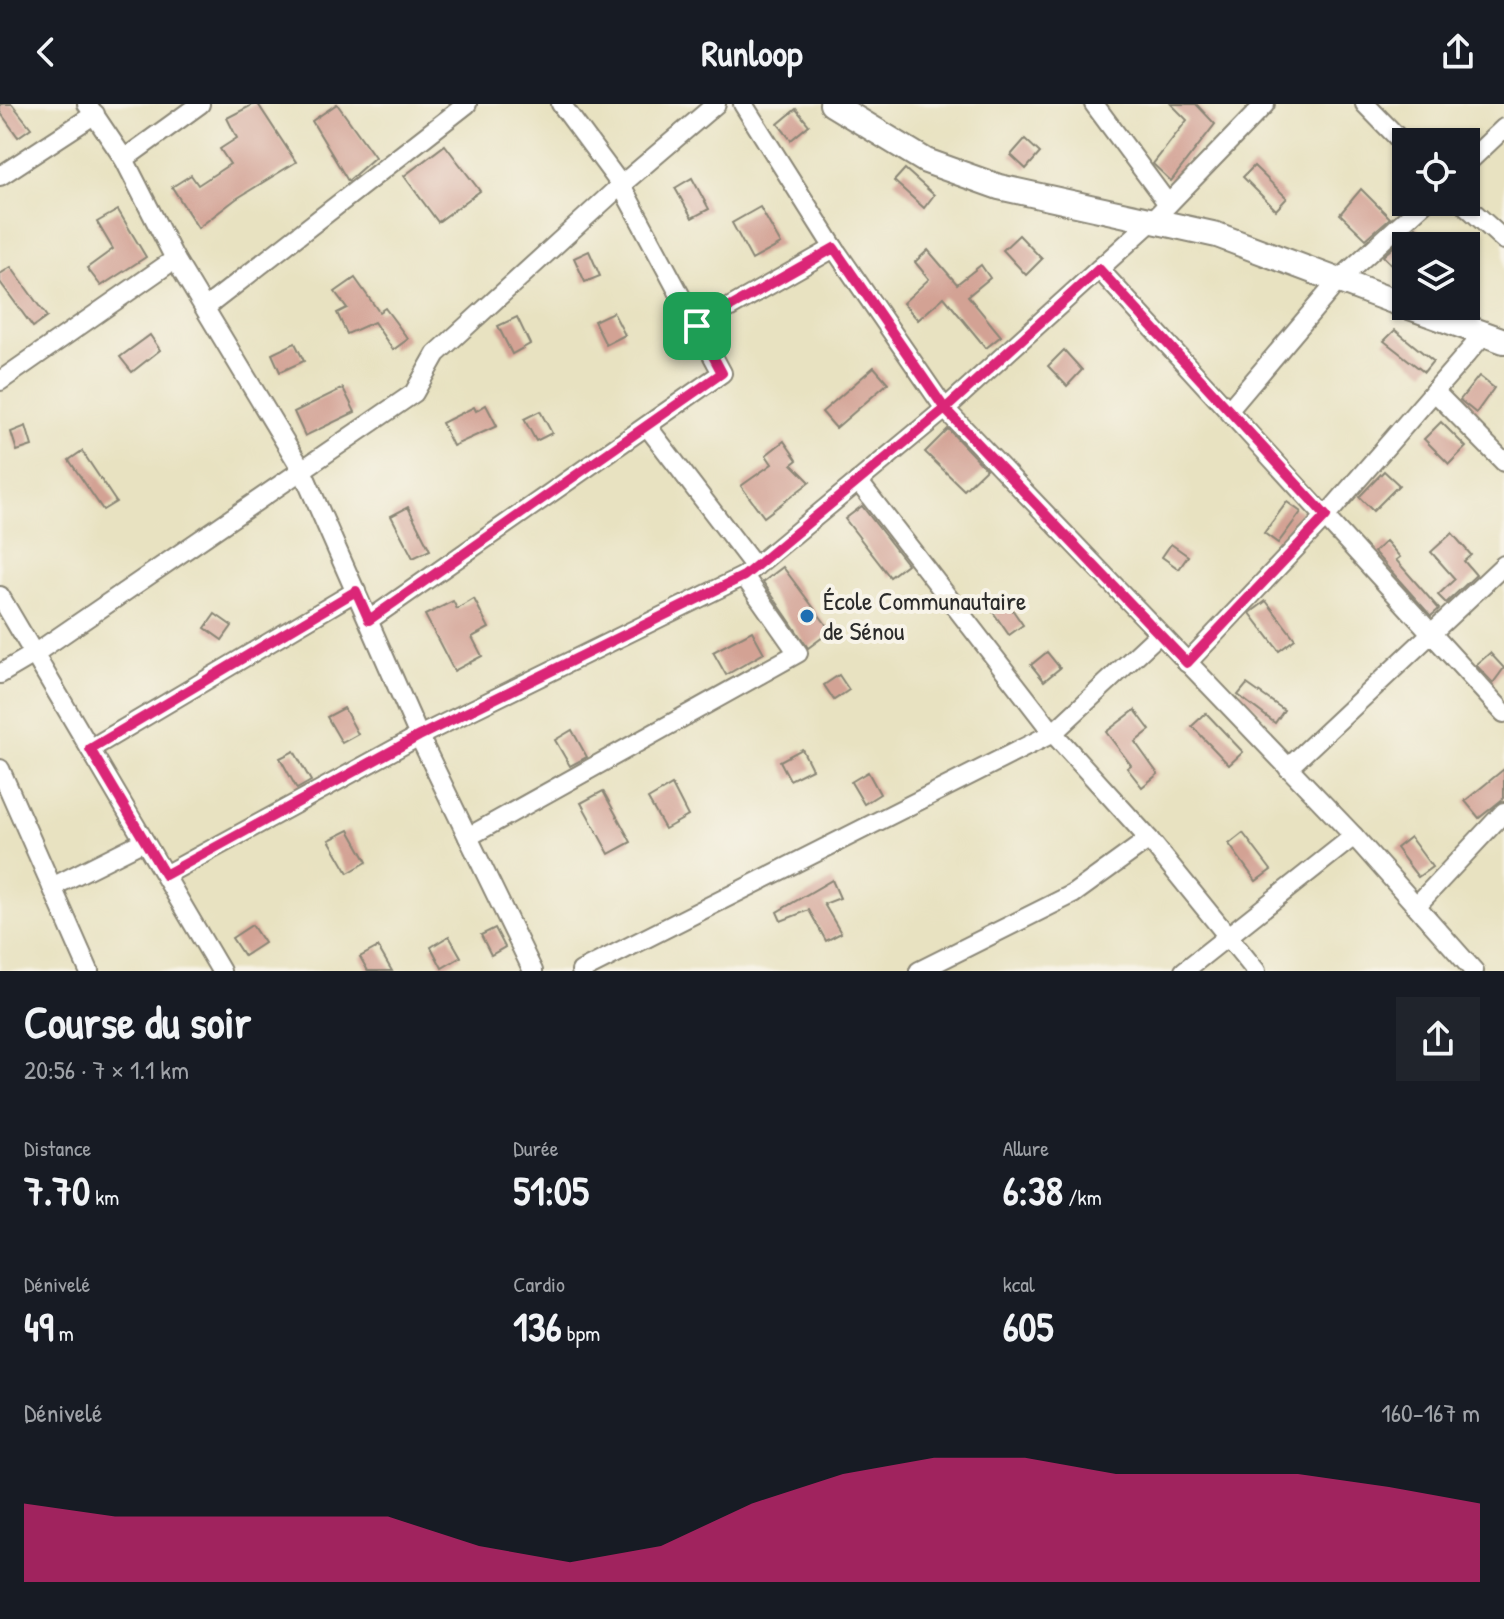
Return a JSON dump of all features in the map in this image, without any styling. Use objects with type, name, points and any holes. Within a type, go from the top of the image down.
[{"type":"street","points":[[124,159],[200,104]]},
{"type":"street","points":[[205,308],[467,104]]},
{"type":"street","points":[[369,620],[722,373],[621,185],[561,104]]},
{"type":"street","points":[[0,674],[34,654],[414,393],[436,354],[621,185],[716,104]]},
{"type":"street","points":[[743,104],[834,248],[945,409],[1354,836],[1418,904],[1474,971]]},
{"type":"street","points":[[832,104],[926,161],[999,187],[1160,212],[1392,301]]},
{"type":"street","points":[[1094,104],[1160,212]]},
{"type":"street","points":[[165,875],[419,736],[750,572],[945,409],[1160,212],[1265,104]]},
{"type":"street","points":[[1365,104],[1392,132]]},
{"type":"street","points":[[0,176],[91,109],[124,159],[175,259],[302,470],[419,736],[533,971]]},
{"type":"street","points":[[1480,151],[1504,128]]},
{"type":"street","points":[[1229,410],[1338,281],[1410,216]]},
{"type":"street","points":[[1477,216],[1504,240]]},
{"type":"street","points":[[697,326],[834,248]]},
{"type":"street","points":[[0,381],[175,259]]},
{"type":"street","points":[[1099,269],[1504,713]]},
{"type":"street","points":[[1187,663],[1326,516],[1434,391],[1494,338],[1444,320]]},
{"type":"street","points":[[1434,391],[1504,462]]},
{"type":"street","points":[[468,837],[798,653],[750,572],[647,426]]},
{"type":"street","points":[[858,481],[1053,733],[1149,839],[1256,971]]},
{"type":"street","points":[[1288,768],[1504,565]]},
{"type":"street","points":[[90,749],[356,591]]},
{"type":"street","points":[[0,596],[221,971]]},
{"type":"street","points":[[581,971],[1053,733],[1159,634]]},
{"type":"street","points":[[0,769],[89,971]]},
{"type":"street","points":[[1418,904],[1504,812]]},
{"type":"street","points":[[1184,971],[1354,836]]},
{"type":"street","points":[[919,971],[1073,894],[1149,839]]},
{"type":"street","points":[[52,887],[144,841]]},
{"type":"building","points":[[0,104],[12,104],[31,128],[18,137],[0,112]]},
{"type":"building","points":[[258,104],[296,162],[236,199],[198,228],[172,187],[191,175],[198,185],[230,164],[220,149],[237,138],[227,118]]},
{"type":"building","points":[[337,104],[375,157],[348,181],[312,121]]},
{"type":"building","points":[[1171,104],[1196,104],[1215,124],[1171,181],[1153,164],[1187,120]]},
{"type":"building","points":[[796,109],[809,125],[791,140],[778,124]]},
{"type":"building","points":[[1025,139],[1040,153],[1026,169],[1011,155]]},
{"type":"building","points":[[445,145],[480,191],[438,222],[404,176]]},
{"type":"building","points":[[1254,166],[1287,198],[1276,210],[1243,177]]},
{"type":"building","points":[[905,169],[934,195],[924,208],[894,181]]},
{"type":"building","points":[[692,178],[709,209],[692,218],[675,188]]},
{"type":"building","points":[[1361,189],[1390,218],[1366,239],[1340,214]]},
{"type":"building","points":[[760,207],[781,244],[752,260],[732,223]]},
{"type":"building","points":[[118,210],[146,257],[101,286],[87,268],[113,249],[97,222]]},
{"type":"building","points":[[1019,235],[1042,259],[1026,275],[1003,250]]},
{"type":"building","points":[[1392,248],[1391,264],[1383,256]]},
{"type":"building","points":[[928,250],[957,284],[981,265],[990,278],[968,296],[1001,336],[986,348],[944,297],[918,320],[903,303],[929,279],[915,262]]},
{"type":"building","points":[[589,251],[600,276],[585,282],[574,258]]},
{"type":"building","points":[[11,267],[47,317],[33,327],[0,282],[0,274]]},
{"type":"building","points":[[355,278],[379,312],[385,308],[408,339],[393,350],[374,322],[347,334],[337,313],[347,308],[335,292]]},
{"type":"building","points":[[613,312],[625,335],[606,345],[594,321]]},
{"type":"building","points":[[517,317],[530,344],[512,354],[498,326]]},
{"type":"building","points":[[1395,330],[1433,361],[1424,372],[1384,341]]},
{"type":"building","points":[[150,335],[160,350],[132,372],[120,357]]},
{"type":"building","points":[[295,343],[304,361],[280,372],[272,354]]},
{"type":"building","points":[[1064,350],[1082,370],[1067,386],[1048,366]]},
{"type":"building","points":[[874,367],[888,383],[836,428],[822,412]]},
{"type":"building","points":[[1479,376],[1494,388],[1476,413],[1460,400]]},
{"type":"building","points":[[343,388],[355,412],[305,436],[294,412]]},
{"type":"building","points":[[486,405],[497,426],[453,446],[442,423],[474,407],[476,411]]},
{"type":"building","points":[[540,411],[552,433],[536,441],[524,419]]},
{"type":"building","points":[[1441,422],[1466,447],[1449,464],[1424,439]]},
{"type":"building","points":[[26,426],[32,446],[17,451],[11,432]]},
{"type":"building","points":[[948,429],[986,469],[964,490],[925,452]]},
{"type":"building","points":[[784,441],[797,460],[792,464],[810,482],[764,517],[741,486],[772,464],[766,455]]},
{"type":"building","points":[[82,451],[116,502],[103,510],[69,460]]},
{"type":"building","points":[[1384,471],[1399,485],[1373,511],[1359,497]]},
{"type":"building","points":[[1287,502],[1301,512],[1278,543],[1264,533]]},
{"type":"building","points":[[862,506],[907,564],[890,577],[845,519]]},
{"type":"building","points":[[408,507],[430,550],[413,558],[391,516]]},
{"type":"building","points":[[1452,533],[1471,555],[1464,561],[1476,575],[1446,603],[1438,595],[1455,579],[1431,552]]},
{"type":"building","points":[[1386,541],[1400,557],[1396,560],[1439,609],[1431,616],[1374,552]]},
{"type":"building","points":[[1171,544],[1188,556],[1179,569],[1162,557]]},
{"type":"building","points":[[783,567],[831,631],[808,648],[763,582]]},
{"type":"building","points":[[474,599],[489,628],[472,637],[482,656],[454,671],[425,615],[453,601],[457,609]]},
{"type":"building","points":[[1266,601],[1295,639],[1279,651],[1250,613]]},
{"type":"building","points":[[1007,602],[1023,625],[1009,635],[993,612]]},
{"type":"building","points":[[215,614],[232,626],[222,640],[205,628]]},
{"type":"building","points":[[752,631],[764,653],[726,675],[713,652]]},
{"type":"building","points":[[1047,652],[1060,668],[1044,681],[1031,665]]},
{"type":"building","points":[[1490,653],[1504,668],[1493,683],[1476,665]]},
{"type":"building","points":[[839,675],[849,690],[834,700],[824,685]]},
{"type":"building","points":[[1247,684],[1284,710],[1275,723],[1238,695]]},
{"type":"building","points":[[344,708],[358,734],[342,743],[327,717]]},
{"type":"building","points":[[1135,710],[1150,730],[1135,742],[1158,774],[1142,787],[1127,768],[1131,765],[1106,732]]},
{"type":"building","points":[[1206,713],[1243,752],[1229,765],[1192,726]]},
{"type":"building","points":[[572,730],[587,757],[570,766],[555,740]]},
{"type":"building","points":[[802,749],[812,769],[790,780],[780,761]]},
{"type":"building","points":[[294,751],[311,781],[297,789],[280,758]]},
{"type":"building","points":[[1504,769],[1504,798],[1479,818],[1465,801]]},
{"type":"building","points":[[868,772],[880,794],[864,804],[851,782]]},
{"type":"building","points":[[672,785],[688,816],[665,829],[648,799]]},
{"type":"building","points":[[603,791],[631,842],[609,854],[581,803]]},
{"type":"building","points":[[349,830],[367,862],[348,873],[329,840]]},
{"type":"building","points":[[1243,833],[1271,870],[1256,881],[1229,844]]},
{"type":"building","points":[[1410,837],[1432,867],[1418,877],[1396,848]]},
{"type":"building","points":[[832,880],[840,898],[824,904],[841,933],[826,941],[809,910],[781,921],[777,912]]},
{"type":"building","points":[[252,925],[264,943],[244,956],[232,938]]},
{"type":"building","points":[[495,928],[505,947],[491,955],[481,935]]},
{"type":"building","points":[[449,936],[461,957],[442,968],[431,947]]},
{"type":"building","points":[[378,947],[392,971],[368,971],[360,957]]},
{"type":"place","name":"École Communautaire de Sénou","points":[[807,616]]},
{"type":"route","points":[[697,326],[722,373],[369,620],[356,591],[90,749],[165,875],[419,736],[744,576],[945,409],[1187,663],[1326,516],[1099,269],[945,409],[834,248],[697,326]]}]
